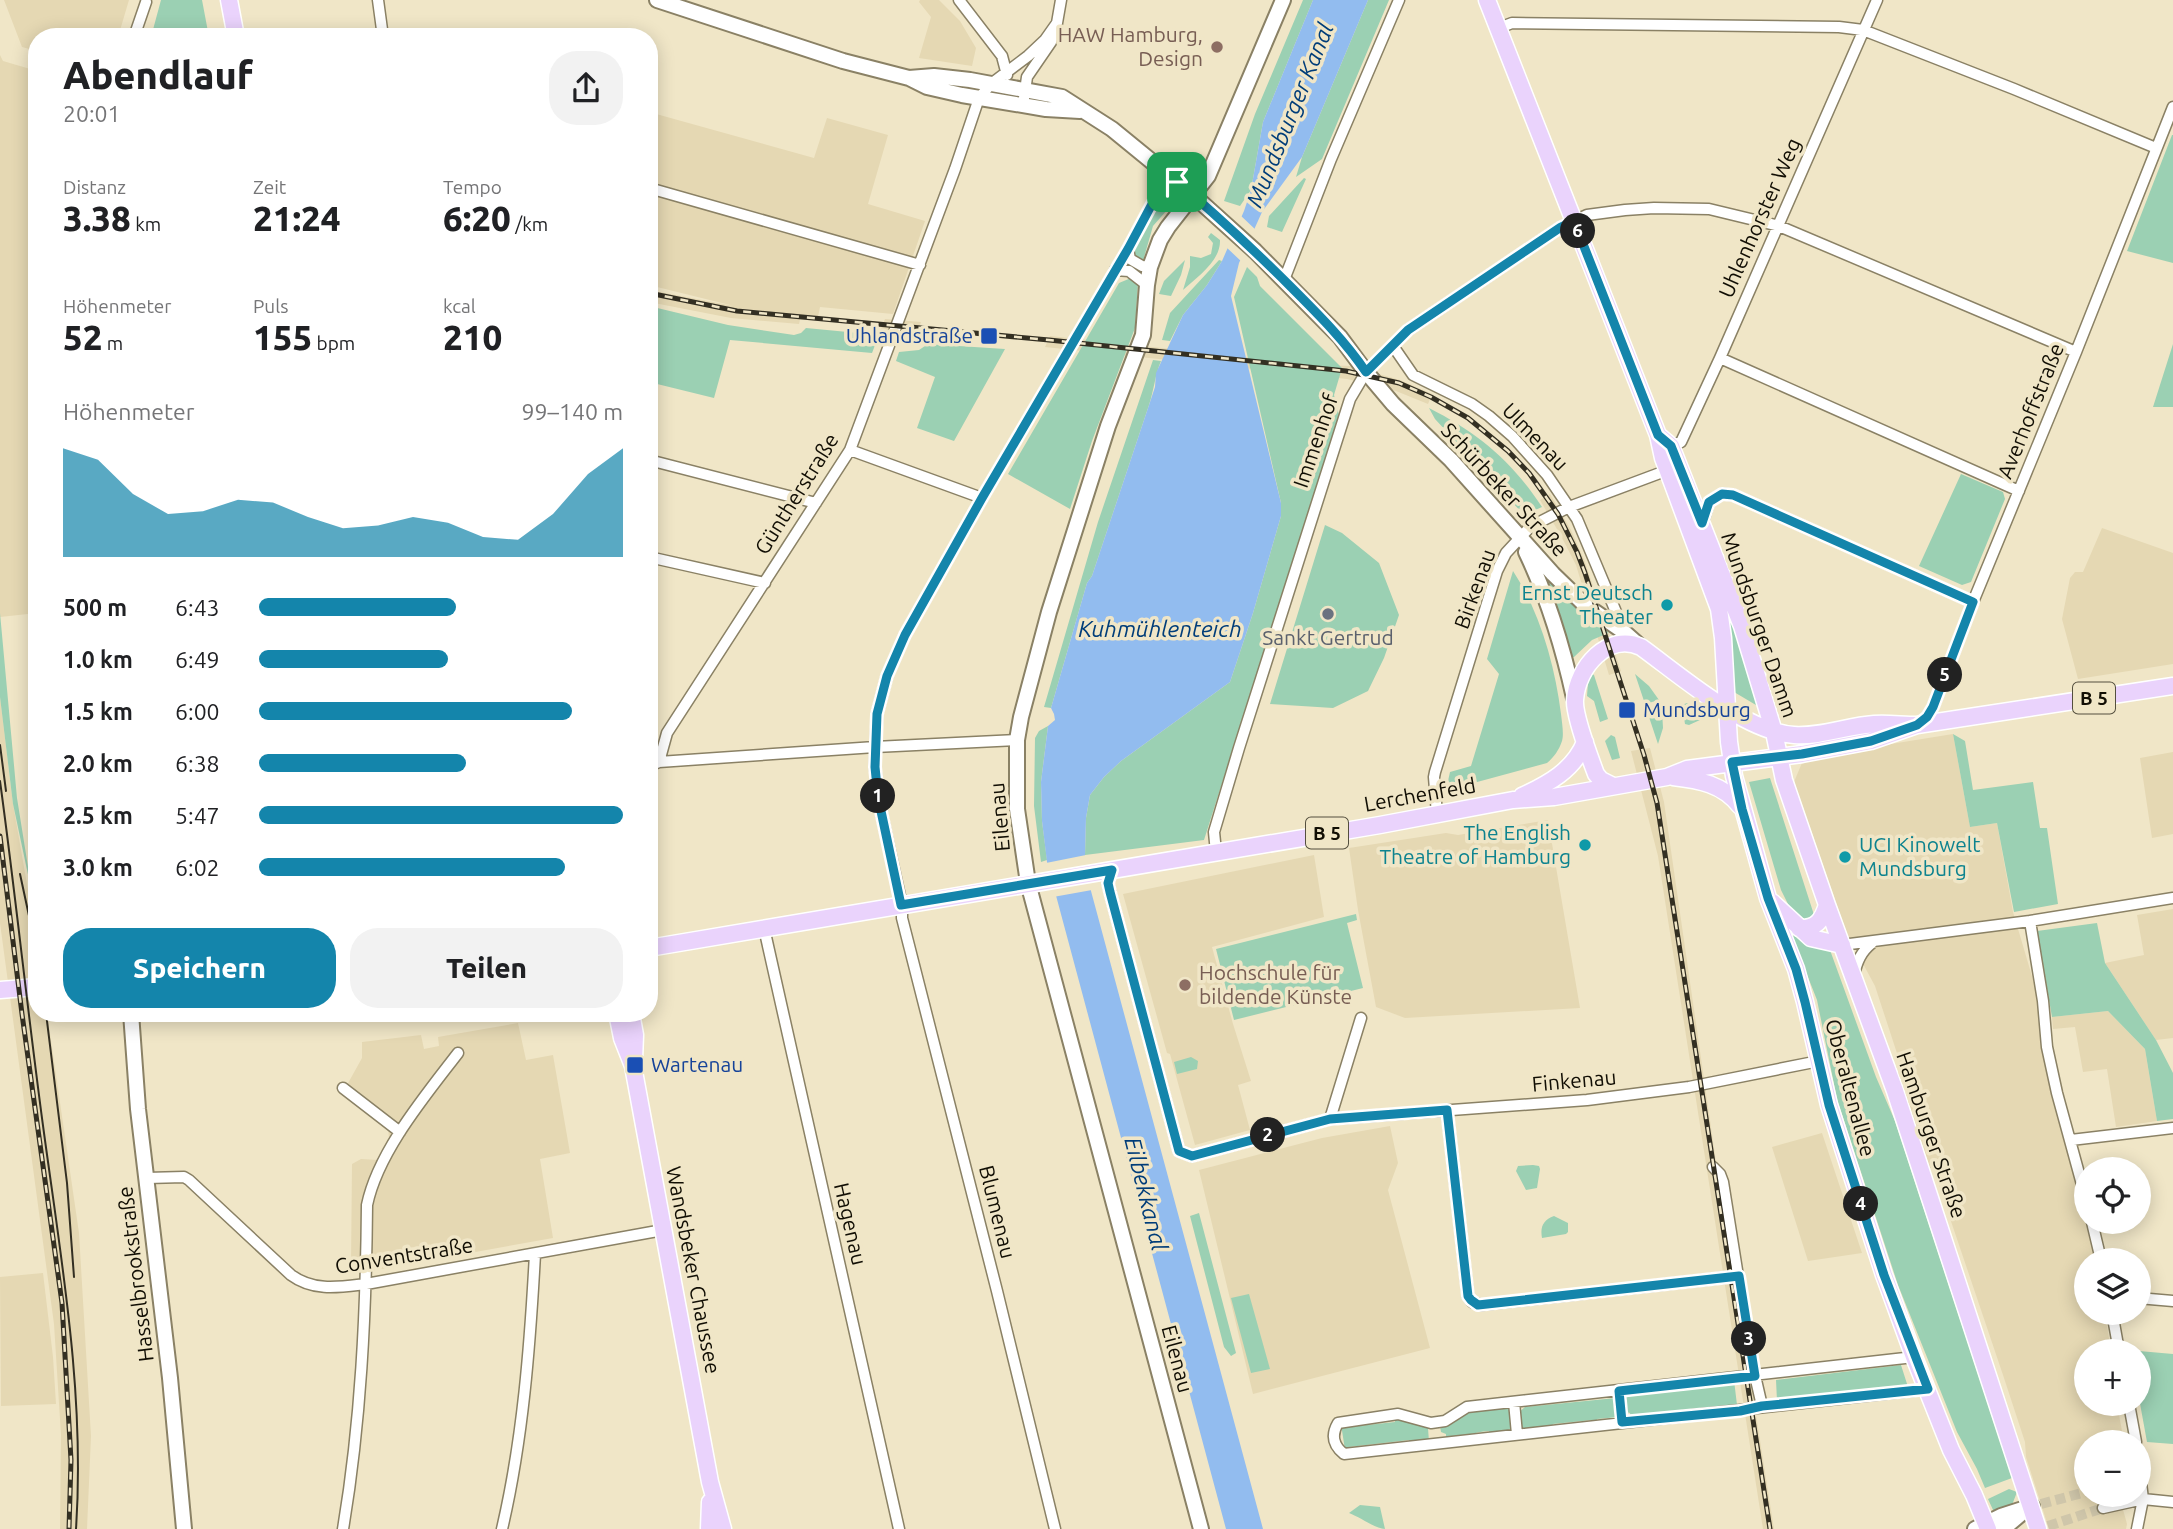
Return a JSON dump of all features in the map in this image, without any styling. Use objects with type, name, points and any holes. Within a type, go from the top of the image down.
[{"type":"main road","points":[[229,0],[234,28]]},
{"type":"main road","name":"Mundsburger Damm","points":[[1488,0],[1658,435],[1718,608],[1723,638],[1732,762],[1742,809]]},
{"type":"main road","name":"Mundsburger Damm","points":[[1658,435],[1671,446],[1742,626],[1779,757]]},
{"type":"main road","points":[[1614,786],[1596,774],[1575,701],[1581,678],[1589,663],[1598,654],[1620,643],[1641,647]]},
{"type":"main road","name":"Schürbeker Straße","points":[[1641,647],[1726,708],[1752,723]]},
{"type":"main road","name":"B 5","points":[[1752,723],[1774,732],[1798,736],[1874,724],[1917,725],[2173,686]]},
{"type":"main road","name":"B 5","points":[[1752,723],[1779,757],[1871,741],[1917,725]]},
{"type":"main road","name":"B 5","points":[[1513,800],[1539,788],[1573,764],[1585,741]]},
{"type":"main road","name":"Lerchenfeld","points":[[1028,883],[1513,800],[1554,797],[1667,777],[1687,769],[1779,757]]},
{"type":"main road","name":"Hamburger Straße","points":[[1779,757],[1784,780],[1895,1091],[2042,1528]]},
{"type":"main road","points":[[1667,777],[1714,785],[1727,792],[1742,809]]},
{"type":"main road","name":"Oberaltenallee","points":[[1742,809],[1768,898],[1796,969],[1812,1026],[1829,1105],[1884,1275],[1983,1527]]},
{"type":"main road","name":"B 5","points":[[658,946],[1028,883]]},
{"type":"main road","points":[[1768,898],[1811,937],[1842,945]]},
{"type":"main road","points":[[1799,928],[1816,926],[1827,905]]},
{"type":"main road","points":[[0,990],[28,988]]},
{"type":"main road","name":"Wandsbeker Chaussee","points":[[619,1022],[633,1066],[710,1482],[723,1529]]},
{"type":"main road","name":"Wandsbeker Chaussee","points":[[633,1022],[635,1035],[633,1066]]},
{"type":"main road","name":"Wandsbeker Chaussee","points":[[709,1529],[710,1482]]},
{"type":"street","points":[[378,0],[382,28]]},
{"type":"street","points":[[657,0],[843,61],[909,78],[927,87],[1061,111],[1080,111]]},
{"type":"street","points":[[959,0],[1002,56],[1007,71],[1007,86]]},
{"type":"street","points":[[1023,105],[1029,72],[1051,42],[1061,0]]},
{"type":"street","name":"Eilenau","points":[[1201,1529],[1028,883],[1017,809],[1017,740],[1049,612],[1084,496],[1143,335],[1150,267],[1164,233],[1208,176],[1283,0]]},
{"type":"street","points":[[1284,280],[1331,159],[1399,0]]},
{"type":"street","name":"Uhlenhorster Weg","points":[[1671,446],[1681,442],[1720,358],[1877,0]]},
{"type":"street","points":[[137,28],[146,2]]},
{"type":"street","points":[[979,98],[990,84],[1045,40],[1057,23]]},
{"type":"street","points":[[1499,28],[1512,23],[1526,23],[1839,27],[1863,30],[2156,148]]},
{"type":"street","points":[[1002,56],[1007,59],[1019,57],[1035,44],[1045,40]]},
{"type":"street","name":"Schürbeker Straße","points":[[909,78],[934,76],[1062,97],[1112,129],[1194,196],[1255,251],[1340,337],[1393,404],[1451,460],[1519,538],[1585,605],[1641,647]]},
{"type":"street","name":"Güntherstraße","points":[[658,754],[667,733],[850,450],[956,169],[979,98]]},
{"type":"street","name":"Averhoffstraße","points":[[1917,725],[1927,717],[1933,707],[2173,107]]},
{"type":"street","points":[[901,905],[878,797],[875,767],[877,714],[887,676],[905,635],[1128,249],[1168,174]]},
{"type":"street","points":[[658,191],[920,265]]},
{"type":"street","name":"Immenhof","points":[[1216,852],[1214,832],[1316,500],[1350,399],[1366,372],[1408,330],[1561,227],[1587,215],[1654,208],[1704,209],[1779,226],[2076,352]]},
{"type":"street","points":[[1128,249],[1130,259],[1150,267]]},
{"type":"street","points":[[1115,270],[1129,271],[1147,285]]},
{"type":"street","name":"Ulmenau","points":[[1393,346],[1413,375],[1472,404],[1512,436],[1548,475],[1577,519],[1624,632]]},
{"type":"street","points":[[1720,358],[2019,491]]},
{"type":"street","points":[[850,450],[982,498]]},
{"type":"street","points":[[658,462],[816,503]]},
{"type":"street","name":"Birkenau","points":[[1437,814],[1434,777],[1497,571],[1506,553],[1530,527],[1569,507],[1668,470]]},
{"type":"street","points":[[1702,523],[1709,502],[1722,494],[1733,495],[1973,602]]},
{"type":"street","points":[[1519,538],[1551,615],[1575,701]]},
{"type":"street","points":[[658,559],[765,583]]},
{"type":"street","points":[[658,764],[875,747],[1017,740]]},
{"type":"street","name":"Finkenau","points":[[1112,870],[1108,883],[1110,892],[1179,1151],[1192,1156],[1330,1119],[1587,1100],[1689,1087],[1819,1061]]},
{"type":"street","points":[[1842,945],[2030,921],[2173,898]]},
{"type":"street","name":"Blumenau","points":[[901,905],[902,918],[1055,1529]]},
{"type":"street","points":[[2030,921],[2043,1001],[2047,1047],[2075,1157]]},
{"type":"street","name":"Hagenau","points":[[764,928],[899,1529]]},
{"type":"street","points":[[1854,976],[1859,957],[1872,942]]},
{"type":"street","points":[[1330,1119],[1362,1018]]},
{"type":"street","name":"Hasselbrookstraße","points":[[132,1022],[136,1093],[170,1378],[184,1529]]},
{"type":"street","points":[[343,1529],[358,1427],[366,1284],[367,1205],[370,1190],[400,1132],[458,1053]]},
{"type":"street","points":[[343,1088],[400,1132]]},
{"type":"street","points":[[1447,1110],[1468,1296],[1474,1303],[1481,1305],[1739,1276]]},
{"type":"street","points":[[2071,1140],[2173,1128]]},
{"type":"street","points":[[1713,1167],[1723,1182],[1762,1406]]},
{"type":"street","name":"Conventstraße","points":[[146,1178],[184,1177],[190,1180],[299,1281],[327,1288],[366,1284],[663,1230]]},
{"type":"street","points":[[502,1529],[529,1361],[535,1254]]},
{"type":"street","points":[[2151,1299],[2173,1301]]},
{"type":"street","points":[[1914,1357],[1467,1408],[1446,1421],[1431,1423],[1398,1414],[1338,1423],[1333,1440],[1344,1454],[1928,1389]]},
{"type":"street","points":[[1619,1391],[1622,1422]]},
{"type":"street","points":[[1514,1402],[1517,1434]]},
{"type":"street","points":[[1431,1423],[1433,1444]]},
{"type":"street","points":[[2151,1500],[2173,1502]]},
{"type":"street","points":[[1983,1527],[2001,1516],[2036,1505]]},
{"type":"street","points":[[2003,1529],[2036,1505]]},
{"type":"street","points":[[2103,1508],[2107,1507]]},
{"type":"street","points":[[2137,1529],[2141,1507]]},
{"type":"shaded area","points":[[4,0],[129,0],[121,28],[28,28],[28,49],[22,47]]},
{"type":"shaded area","points":[[920,0],[939,0],[960,21],[976,48],[972,66],[919,58],[931,17]]},
{"type":"shaded area","points":[[0,55],[3,61],[28,68],[28,614],[0,617]]},
{"type":"shaded area","points":[[658,115],[814,158],[827,118],[888,135],[868,204],[925,221],[893,314],[820,307],[818,317],[801,315],[799,324],[731,318],[658,304],[658,292],[734,306],[658,287]]},
{"type":"shaded area","points":[[885,319],[921,322],[916,337],[879,334]]},
{"type":"shaded area","points":[[1050,336],[1350,366],[1400,380],[1432,394],[1428,404],[1396,391],[1347,379],[1045,347]]},
{"type":"shaded area","points":[[1550,494],[1571,530],[1585,562],[1621,671],[1609,675],[1576,565],[1540,500]]},
{"type":"shaded area","points":[[2102,528],[2173,553],[2173,664],[2078,679],[2062,619],[2070,578],[2075,572],[2083,572]]},
{"type":"shaded area","points":[[0,697],[13,804],[28,890],[28,1022],[48,1022],[79,1233],[91,1436],[87,1529],[60,1529],[61,1435],[54,1324],[0,923]]},
{"type":"shaded area","points":[[1953,734],[1970,827],[1997,823],[2013,912],[2037,993],[2049,1081],[2074,1173],[2074,1234],[2091,1234],[2094,1248],[2074,1248],[2074,1325],[2107,1325],[2109,1339],[2074,1339],[2074,1416],[2119,1416],[2122,1430],[2074,1430],[2074,1507],[2122,1507],[2126,1529],[2049,1529],[2003,1375],[1933,1168],[1930,1168],[1905,1095],[1910,1093],[1875,986],[1847,934],[1794,782],[1804,758]]},
{"type":"shaded area","points":[[1650,748],[1664,802],[1715,1155],[1774,1529],[1763,1529],[1658,856],[1631,751]]},
{"type":"shaded area","points":[[2173,752],[2173,834],[2152,838],[2140,758]]},
{"type":"shaded area","points":[[1548,820],[1580,1008],[1405,1018],[1376,1007],[1349,848],[1446,833],[1458,835]]},
{"type":"shaded area","name":"Hochschule für bildende Künste","points":[[1314,855],[1324,917],[1212,947],[1251,1081],[1238,1085],[1250,1130],[1195,1145],[1123,894]]},
{"type":"shaded area","points":[[2173,909],[2173,1038],[2156,1040],[2105,963],[2144,955],[2137,915]]},
{"type":"shaded area","points":[[2108,1011],[2145,1049],[2157,1121],[2116,1127],[2107,1069],[2083,1072],[2075,1027],[2053,1029],[2052,1017]]},
{"type":"shaded area","points":[[518,1023],[526,1060],[553,1055],[570,1153],[540,1159],[553,1238],[359,1273],[351,1265],[352,1164],[361,1159],[378,1160],[389,1138],[388,1128],[342,1094],[362,1058],[362,1042],[421,1035],[424,1049],[439,1046],[438,1037]]},
{"type":"shaded area","points":[[1390,1126],[1398,1163],[1388,1190],[1430,1348],[1253,1394],[1199,1170],[1322,1138]]},
{"type":"shaded area","points":[[1822,1133],[1862,1253],[1808,1261],[1772,1147]]},
{"type":"shaded area","points":[[43,1273],[56,1404],[1,1406],[0,1277]]},
{"type":"green space","points":[[161,0],[202,0],[207,28],[153,28]]},
{"type":"green space","points":[[1303,0],[1313,0],[1263,122],[1251,190],[1240,206],[1224,201],[1255,114]]},
{"type":"green space","points":[[1368,0],[1389,0],[1322,159],[1296,177],[1302,157]]},
{"type":"green space","points":[[2173,135],[2173,263],[2127,251]]},
{"type":"green space","points":[[1304,178],[1306,179],[1282,232],[1267,227],[1269,216]]},
{"type":"green space","points":[[1162,205],[1168,209],[1153,226],[1143,261],[1138,260],[1133,252],[1152,215]]},
{"type":"green space","points":[[1211,233],[1220,240],[1217,255],[1183,290],[1190,267],[1190,256],[1201,258],[1211,254],[1213,243],[1208,237]]},
{"type":"green space","points":[[1185,260],[1171,296],[1159,294],[1164,281]]},
{"type":"green space","points":[[1219,260],[1222,261],[1183,315],[1170,341],[1162,340],[1170,313]]},
{"type":"green space","points":[[1247,267],[1257,277],[1260,286],[1342,368],[1334,395],[1339,415],[1204,840],[1085,855],[1090,795],[1104,777],[1121,761],[1230,682],[1281,516],[1281,503],[1234,297]]},
{"type":"green space","points":[[1131,278],[1138,283],[1135,328],[1092,441],[1070,509],[1008,474],[1119,283]]},
{"type":"green space","points":[[658,308],[728,325],[794,335],[806,328],[879,335],[872,353],[730,340],[714,398],[658,384]]},
{"type":"green space","points":[[928,344],[1005,349],[954,441],[917,428],[935,377],[896,361],[899,352],[919,350]]},
{"type":"green space","points":[[2173,344],[2173,407],[2153,407]]},
{"type":"green space","points":[[1153,360],[1161,361],[1149,405],[1092,576],[1087,583],[1051,708],[1044,707],[1098,522]]},
{"type":"green space","points":[[1429,408],[1493,450],[1519,476],[1542,507],[1524,515],[1435,419]]},
{"type":"green space","points":[[1961,474],[2003,492],[2005,499],[1971,582],[1962,585],[1919,566]]},
{"type":"green space","points":[[1325,525],[1342,533],[1379,563],[1399,615],[1384,658],[1368,691],[1333,708],[1270,704]]},
{"type":"green space","points":[[1513,571],[1531,604],[1550,658],[1561,714],[1562,741],[1547,763],[1455,788],[1448,781],[1450,772],[1471,766],[1499,674],[1487,659]]},
{"type":"green space","points":[[1542,575],[1573,604],[1607,630],[1608,633],[1592,640],[1574,657]]},
{"type":"green space","points":[[0,613],[17,798],[28,874],[13,804],[0,697]]},
{"type":"green space","points":[[1731,616],[1761,708],[1734,692]]},
{"type":"green space","points":[[1592,674],[1608,719],[1600,722],[1594,701],[1587,696]]},
{"type":"green space","points":[[1635,674],[1649,686],[1659,700],[1645,704]]},
{"type":"green space","points":[[1687,703],[1696,709],[1700,720],[1689,725],[1685,724],[1682,705]]},
{"type":"green space","points":[[1662,710],[1663,728],[1658,744],[1648,714]]},
{"type":"green space","points":[[1048,726],[1041,782],[1047,860],[1041,862],[1034,806],[1035,738],[1039,731]]},
{"type":"green space","points":[[1953,734],[1965,741],[1973,790],[2033,782],[2040,828],[2047,828],[2058,904],[2014,912],[1997,823],[1970,827]]},
{"type":"green space","points":[[1611,735],[1615,737],[1620,758],[1612,760],[1605,741]]},
{"type":"green space","points":[[1770,778],[1815,918],[1802,921],[1791,910],[1781,890],[1749,782]]},
{"type":"green space","points":[[1356,914],[1357,920],[1347,923],[1363,988],[1234,1020],[1216,949]]},
{"type":"green space","points":[[2097,923],[2105,963],[2156,1040],[2173,1073],[2173,1119],[2157,1121],[2145,1049],[2108,1011],[2052,1017],[2037,931]]},
{"type":"green space","points":[[1791,934],[1810,946],[1830,950],[1876,1077],[1895,1121],[2012,1478],[1985,1488],[1957,1432],[1898,1285],[1837,1099],[1817,1000]]},
{"type":"green space","points":[[1191,1057],[1198,1061],[1197,1069],[1177,1074],[1174,1062]]},
{"type":"green space","points":[[1518,1166],[1539,1166],[1540,1169],[1537,1188],[1526,1190],[1516,1171]]},
{"type":"green space","points":[[1199,1213],[1236,1353],[1231,1356],[1224,1347],[1190,1216]]},
{"type":"green space","points":[[1554,1216],[1568,1223],[1568,1232],[1542,1238],[1543,1224]]},
{"type":"green space","points":[[1249,1294],[1270,1369],[1251,1373],[1231,1298]]},
{"type":"green space","points":[[2151,1352],[2173,1354],[2173,1444],[2151,1442],[2151,1430],[2145,1430],[2142,1416],[2151,1416]]},
{"type":"green space","points":[[1901,1365],[1908,1387],[1777,1401],[1776,1380]]},
{"type":"green space","points":[[1734,1380],[1737,1405],[1631,1419],[1630,1413],[1626,1412],[1624,1394]]},
{"type":"green space","points":[[1616,1398],[1618,1417],[1597,1419],[1596,1423],[1592,1420],[1553,1424],[1552,1428],[1520,1428],[1518,1413],[1525,1407]]},
{"type":"green space","points":[[1490,1407],[1509,1409],[1511,1429],[1489,1435],[1489,1431],[1446,1439],[1446,1434],[1441,1432],[1440,1426],[1450,1424],[1465,1412]]},
{"type":"green space","points":[[1395,1418],[1428,1428],[1429,1442],[1410,1444],[1409,1440],[1349,1447],[1349,1450],[1345,1450],[1341,1424],[1346,1423],[1348,1427],[1395,1422]]},
{"type":"green space","points":[[2009,1489],[2017,1492],[2012,1505],[1994,1512],[1988,1499]]},
{"type":"green space","points":[[1360,1505],[1380,1507],[1385,1529],[1349,1513]]},
{"type":"water","name":"Kuhmühlenteich","points":[[1313,0],[1368,0],[1302,157],[1262,212],[1239,263],[1231,296],[1281,503],[1281,516],[1230,682],[1121,761],[1104,777],[1090,795],[1086,818],[1085,855],[1091,891],[1263,1529],[1226,1529],[1047,862],[1041,782],[1048,726],[1055,720],[1051,708],[1087,583],[1092,576],[1155,387],[1156,373],[1183,315],[1222,261],[1244,211],[1251,190],[1263,122]]},
{"type":"pier","points":[[1239,214],[1257,231],[1243,263],[1225,246]]},
{"type":"pier","points":[[1086,855],[1092,890],[1053,897],[1046,863]]},
{"type":"tunnel","points":[[2041,1504],[2074,1495]]},
{"type":"tunnel","points":[[2048,1526],[2103,1508]]},
{"type":"tram line","points":[[0,745],[6,791]]},
{"type":"tram line","points":[[0,781],[28,1008]]},
{"type":"tram line","points":[[20,874],[28,911]]},
{"type":"tram line","points":[[30,1022],[75,1380],[78,1479],[76,1529]]},
{"type":"tram line","points":[[47,1022],[67,1183],[74,1277]]},
{"type":"railway","points":[[658,295],[737,311],[1346,371],[1399,383],[1431,397],[1468,418],[1508,451],[1529,473],[1558,514],[1577,552],[1644,755],[1657,803],[1770,1529]]},
{"type":"railway","points":[[0,836],[62,1303],[71,1460],[69,1529]]},
{"type":"place","name":"HAW Hamburg, Design","points":[[1217,47]]},
{"type":"place","name":"Uhlandstraße","points":[[989,336]]},
{"type":"place","name":"Ernst Deutsch Theater","points":[[1667,605]]},
{"type":"place","name":"Sankt Gertrud","points":[[1328,614]]},
{"type":"place","name":"Mundsburg","points":[[1627,710]]},
{"type":"place","name":"The English Theatre of Hamburg","points":[[1585,845]]},
{"type":"place","name":"UCI Kinowelt Mundsburg","points":[[1845,857]]},
{"type":"place","name":"Hochschule für bildende Künste","points":[[1185,985]]},
{"type":"place","name":"Wartenau","points":[[635,1065]]},
{"type":"route","points":[[1168,174],[1177,182],[1255,251],[1340,337],[1366,372],[1408,330],[1561,227],[1574,221],[1658,435],[1671,446],[1702,523],[1709,502],[1722,494],[1733,495],[1973,602],[1933,707],[1927,717],[1917,725],[1871,741],[1802,754],[1732,762],[1742,809],[1768,898],[1796,969],[1829,1105],[1884,1275],[1928,1389],[1622,1422],[1619,1391],[1755,1376],[1739,1276],[1478,1305],[1468,1296],[1447,1110],[1330,1119],[1192,1156],[1179,1151],[1110,892],[1108,883],[1112,870],[901,905],[878,797],[875,767],[877,714],[887,676],[905,635],[1128,249],[1168,174]]},
{"type":"water label","name":"Mundsburger Kanal","points":[[1290,115]]},
{"type":"water label","name":"Eilbekkanal","points":[[1146,1194]]}]
